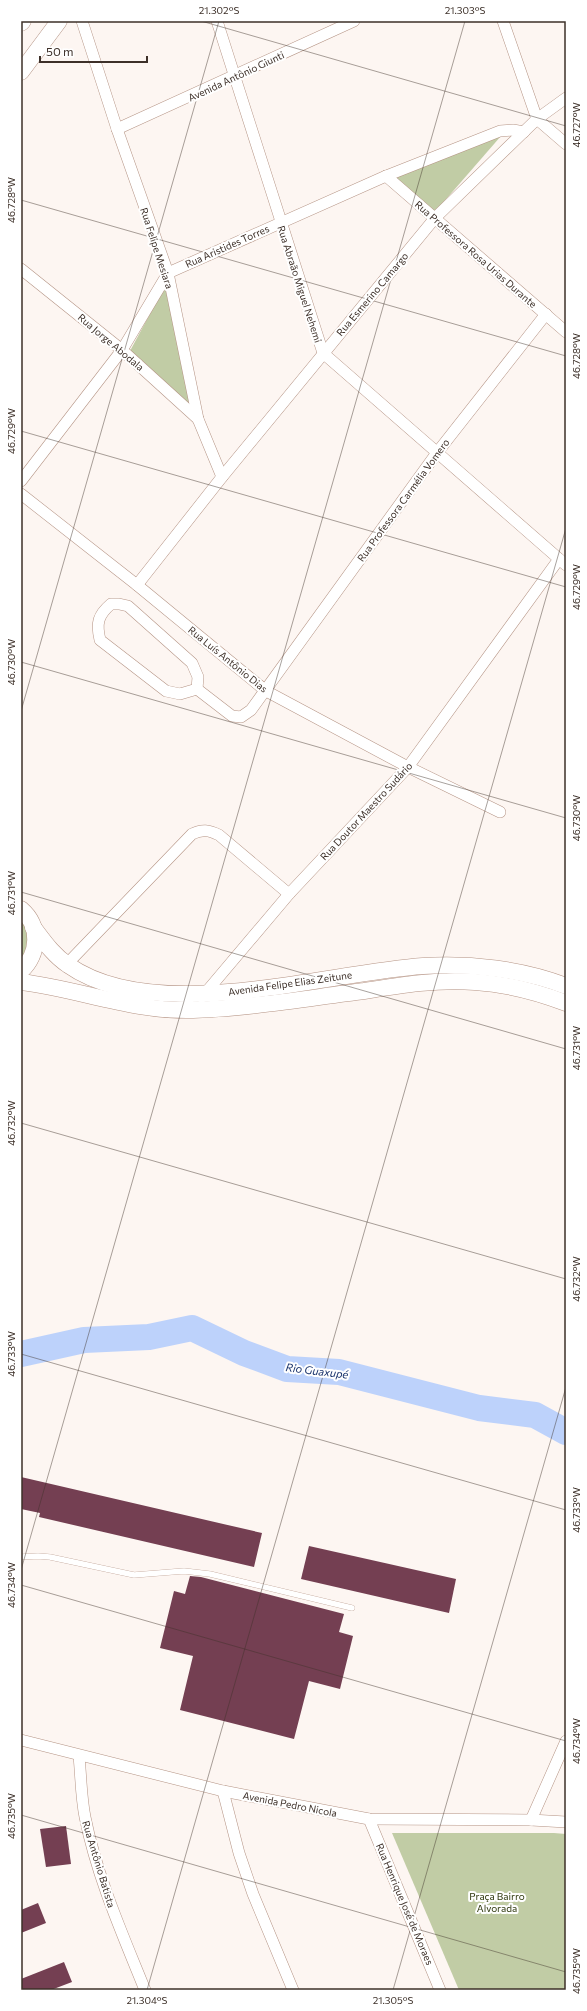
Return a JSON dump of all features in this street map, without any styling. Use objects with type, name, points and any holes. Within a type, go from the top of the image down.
[{"type":"main road","points":[[21,72],[59,21]]},
{"type":"main road","name":"Avenida Felipe Elias Zeitune","points":[[21,909],[30,919],[33,927],[48,947],[67,964],[91,977],[130,988],[178,995],[203,995],[396,969],[450,965],[491,968],[541,978],[566,986]]},
{"type":"main road","points":[[21,971],[31,959],[34,952],[35,943],[33,927]]},
{"type":"main road","name":"Avenida Felipe Elias Zeitune","points":[[21,982],[121,1002],[193,1010],[451,981],[500,985],[542,994],[566,1003]]},
{"type":"street","name":"Rua Felipe Mesiara","points":[[82,21],[117,129],[168,273],[198,419],[222,477]]},
{"type":"street","name":"Rua Abraão Miguel Nehemi","points":[[217,21],[323,353],[436,454],[563,562]]},
{"type":"street","name":"Avenida Antônio Giunti","points":[[117,129],[354,21]]},
{"type":"street","points":[[502,21],[538,119],[566,144]]},
{"type":"street","name":"Rua Esmerino Camargo","points":[[138,585],[222,477],[435,218],[538,119],[566,98]]},
{"type":"street","name":"Rua Aristides Torres","points":[[168,273],[386,176],[500,131],[513,130],[524,132]]},
{"type":"street","name":"Rua Professora Rosa Urias Durante","points":[[386,176],[566,332]]},
{"type":"street","name":"Rua Jorge Abodala","points":[[21,269],[122,350],[198,419]]},
{"type":"street","points":[[21,481],[122,350],[168,273]]},
{"type":"street","name":"Rua Professora Carmélia Vomero","points":[[197,689],[232,716],[237,718],[247,714],[251,710],[436,454],[546,314]]},
{"type":"street","name":"Rua Luís Antônio Dias","points":[[21,494],[138,585],[266,691],[408,767],[500,812]]},
{"type":"street","name":"Rua Doutor Maestro Sudário","points":[[193,1010],[203,995],[289,894],[408,767],[563,562]]},
{"type":"street","points":[[111,604],[128,606],[192,663],[198,677],[197,689],[180,694],[166,691],[100,640],[98,619],[103,610],[111,604]]},
{"type":"street","points":[[67,964],[192,834],[198,831],[210,831],[219,835],[289,894]]},
{"type":"street","name":"Avenida Pedro Nicola","points":[[21,1740],[79,1756],[223,1791],[369,1819],[531,1820],[566,1822]]},
{"type":"street","points":[[531,1820],[566,1741]]},
{"type":"street","name":"Rua Antônio Batista","points":[[79,1756],[85,1815],[103,1885],[145,1990]]},
{"type":"street","points":[[223,1791],[239,1853],[253,1894],[293,1990]]},
{"type":"street","name":"Rua Henrique José de Moraes","points":[[369,1819],[440,1990]]},
{"type":"lane","points":[[21,1557],[50,1557],[134,1576],[195,1571],[352,1608]]},
{"type":"green space","points":[[501,136],[434,213],[392,176]]},
{"type":"green space","points":[[165,286],[190,405],[130,351]]},
{"type":"green space","points":[[21,918],[27,930],[28,940],[21,962]]},
{"type":"green space","name":"Praça Bairro Alvorada","points":[[392,1833],[566,1834],[566,1990],[459,1990]]},
{"type":"building","points":[[21,1477],[262,1533],[254,1567],[39,1517],[40,1513],[21,1509]]},
{"type":"building","points":[[309,1546],[456,1579],[449,1613],[301,1579]]},
{"type":"building","points":[[190,1576],[201,1577],[344,1614],[339,1632],[353,1636],[340,1689],[309,1681],[294,1739],[180,1710],[193,1656],[160,1648],[174,1591],[185,1594]]},
{"type":"building","points":[[66,1826],[71,1864],[46,1867],[40,1829]]},
{"type":"building","points":[[38,1903],[46,1923],[21,1933],[21,1910]]},
{"type":"building","points":[[64,1962],[72,1982],[51,1990],[21,1990],[21,1979]]},
{"type":"waterway","name":"Rio Guaxupé","points":[[21,1354],[84,1340],[149,1337],[192,1328],[244,1353],[287,1369],[339,1372],[479,1408],[535,1415],[566,1432]]}]
